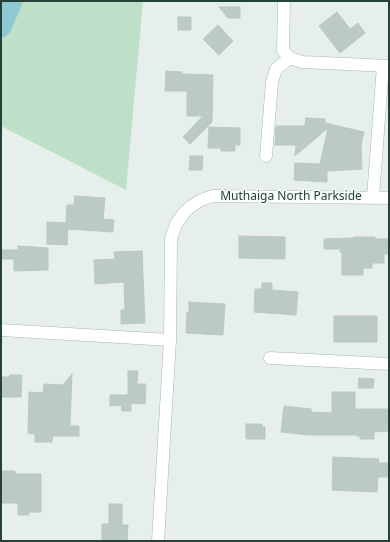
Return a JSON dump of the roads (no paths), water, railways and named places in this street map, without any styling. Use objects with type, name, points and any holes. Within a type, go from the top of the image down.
[{"type":"street","points":[[284,1],[283,51],[290,58],[302,62],[386,66],[373,197]]},
{"type":"street","points":[[266,156],[272,82],[276,69],[290,58]]},
{"type":"street","name":"Muthaiga North Parkside","points":[[158,541],[170,340],[171,239],[176,224],[190,207],[201,200],[214,196],[389,198]]},
{"type":"street","points":[[1,330],[170,340]]},
{"type":"street","points":[[270,358],[389,364]]},
{"type":"waterway","points":[[1,27],[12,1]]}]
